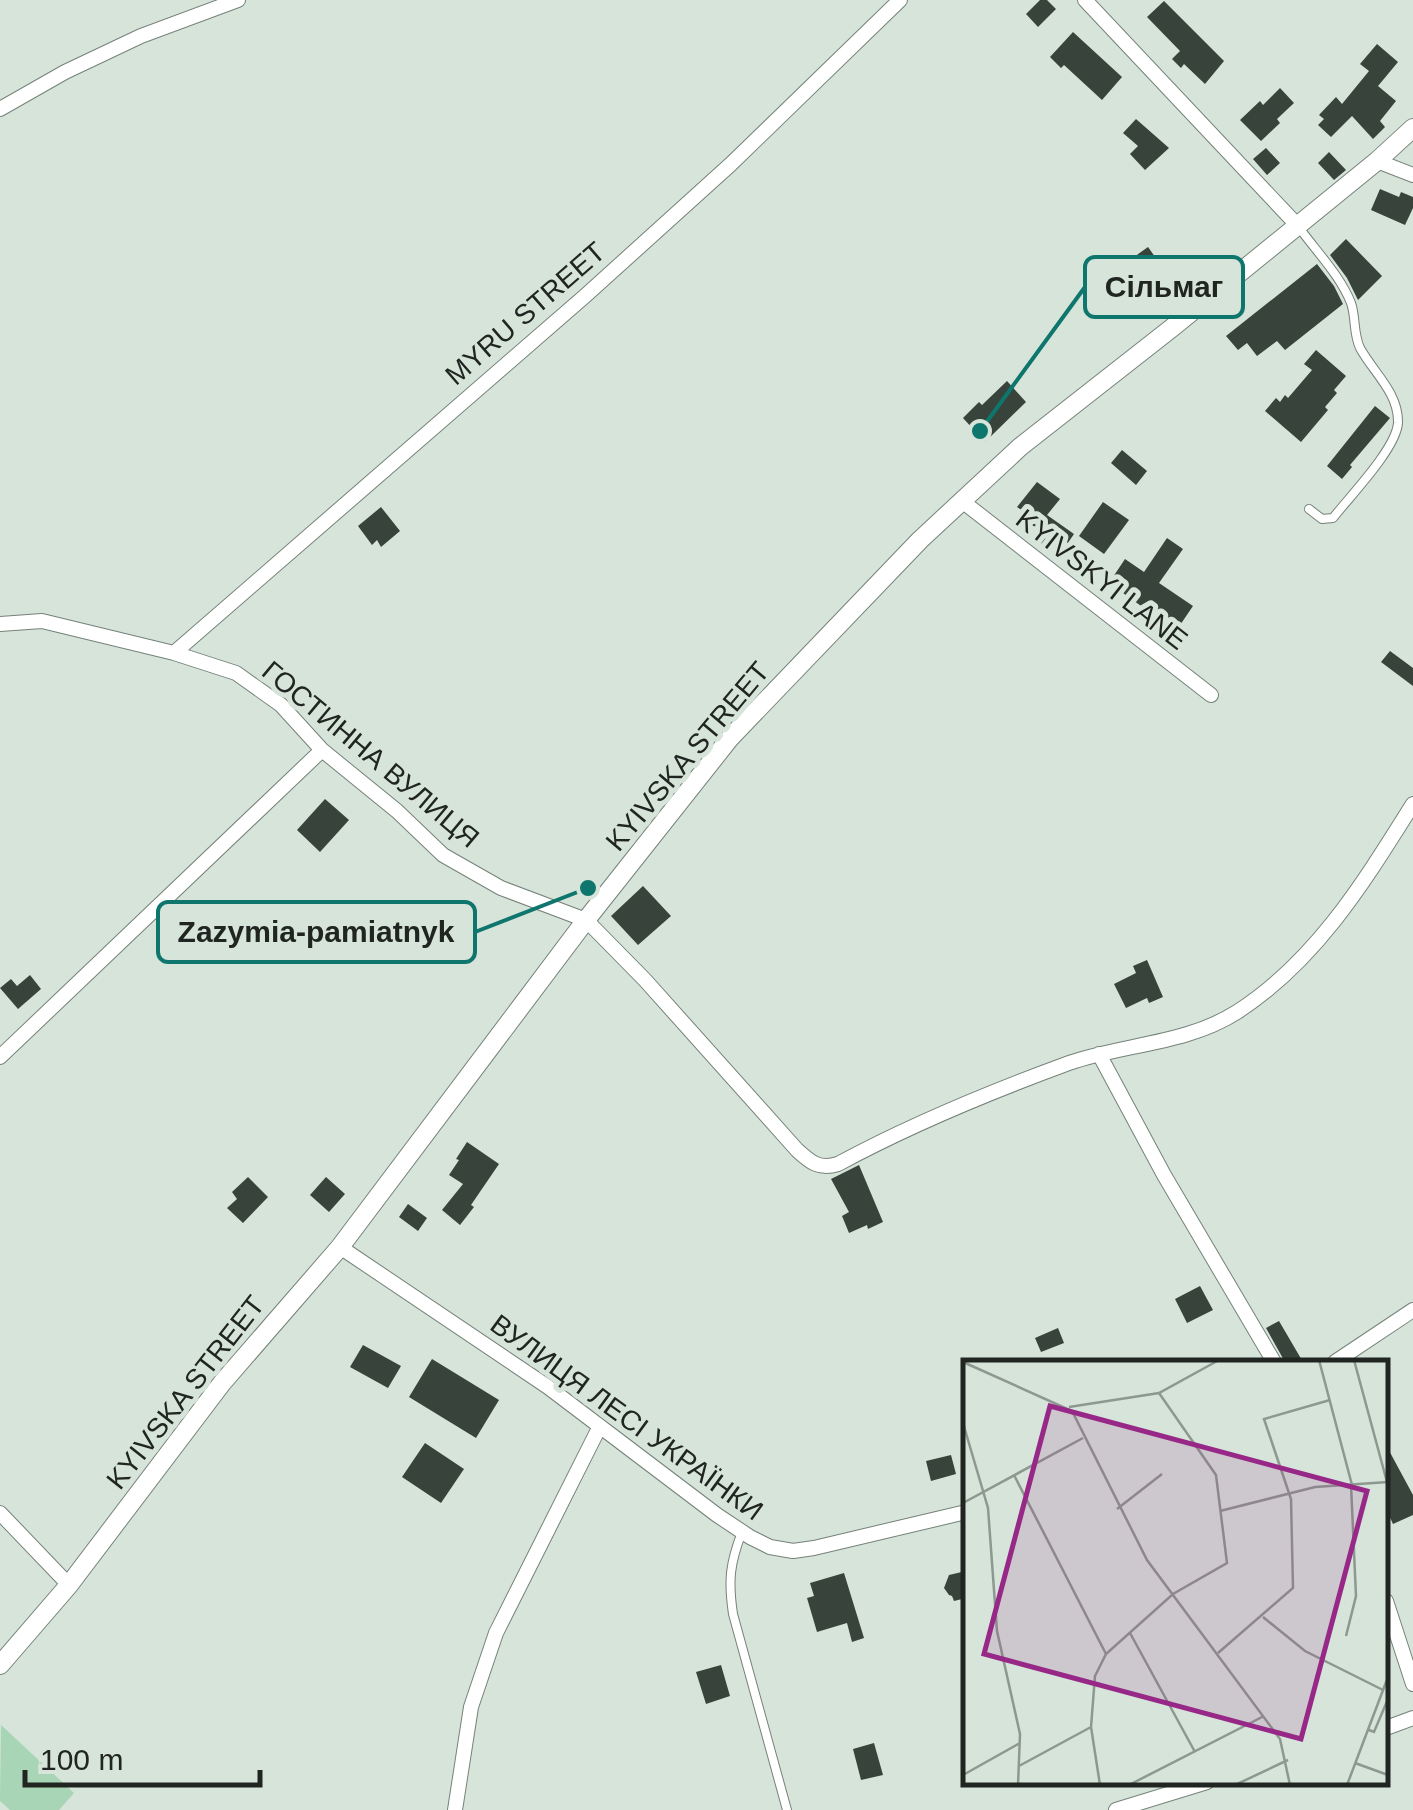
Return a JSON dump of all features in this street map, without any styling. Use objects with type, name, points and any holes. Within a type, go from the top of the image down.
[{"type":"street","points":[[0,108],[141,36],[238,0]]},
{"type":"street","name":"MYRU STREET","points":[[174,654],[731,164],[900,0]]},
{"type":"street","points":[[1085,0],[1298,226]]},
{"type":"street","name":"KYIVSKA STREET","points":[[0,1665],[69,1585],[222,1383],[340,1247],[586,920],[730,738],[920,540],[1020,447],[1174,327],[1413,128]]},
{"type":"street","points":[[1377,161],[1413,174]]},
{"type":"street","name":"KYIVSKYI LANE","points":[[962,502],[1211,696]]},
{"type":"street","name":"ГОСТИННА ВУЛИЦЯ","points":[[0,624],[42,622],[236,673],[281,705],[322,750],[397,811],[443,855],[501,888],[586,920]]},
{"type":"street","points":[[0,1057],[322,750]]},
{"type":"street","points":[[586,920],[797,1150],[821,1168],[838,1164],[950,1108],[1070,1063],[1184,1036],[1233,1014],[1282,980],[1321,938],[1362,886],[1413,804]]},
{"type":"street","points":[[1099,1054],[1164,1176],[1273,1360]]},
{"type":"street","name":"ВУЛИЦЯ ЛЕСІ УКРАЇНКИ","points":[[340,1247],[548,1387],[742,1532],[770,1546],[793,1550],[963,1513]]},
{"type":"street","points":[[1338,1360],[1413,1310]]},
{"type":"street","points":[[455,1810],[472,1707],[496,1633],[599,1428]]},
{"type":"street","points":[[0,1513],[69,1585]]},
{"type":"street","points":[[1388,1607],[1413,1684]]},
{"type":"street","points":[[1388,1727],[1413,1718]]},
{"type":"street","points":[[1116,1810],[1197,1785]]},
{"type":"lane","points":[[1298,226],[1345,290],[1353,308],[1359,346],[1396,402],[1398,425],[1391,446],[1332,518],[1322,520],[1310,510]]},
{"type":"lane","points":[[742,1532],[730,1572],[731,1601],[787,1810]]},
{"type":"green space","points":[[1,1725],[74,1793],[59,1810],[10,1810],[0,1801]]},
{"type":"building","points":[[1040,0],[1047,0],[1056,9],[1038,27],[1026,14]]},
{"type":"building","points":[[1164,1],[1224,61],[1205,84],[1184,64],[1181,68],[1172,59],[1180,51],[1147,17]]},
{"type":"building","points":[[1073,32],[1122,77],[1102,100],[1050,57]]},
{"type":"building","points":[[1377,44],[1398,62],[1378,86],[1396,101],[1380,121],[1385,127],[1373,139],[1352,116],[1331,137],[1318,125],[1324,119],[1319,115],[1336,97],[1342,104],[1369,71],[1360,64]]},
{"type":"building","points":[[1280,88],[1294,103],[1261,141],[1240,120]]},
{"type":"building","points":[[1136,119],[1169,148],[1145,170],[1130,154],[1138,146],[1123,133]]},
{"type":"building","points":[[1266,148],[1280,163],[1267,175],[1253,159]]},
{"type":"building","points":[[1329,152],[1346,170],[1334,180],[1318,163]]},
{"type":"building","points":[[1380,189],[1399,197],[1401,192],[1413,197],[1413,208],[1405,225],[1371,210]]},
{"type":"building","points":[[1346,239],[1382,276],[1358,300],[1330,255]]},
{"type":"building","points":[[1148,247],[1173,282],[1160,291],[1151,277],[1107,308],[1098,296],[1112,287],[1106,277]]},
{"type":"building","points":[[1317,264],[1343,304],[1285,350],[1277,341],[1257,356],[1247,343],[1238,350],[1226,336]]},
{"type":"building","points":[[1316,350],[1346,376],[1325,407],[1328,410],[1301,442],[1265,411],[1276,398],[1280,402],[1285,395],[1288,398],[1312,370],[1304,364]]},
{"type":"building","points":[[1007,381],[1026,402],[985,442],[963,418]]},
{"type":"building","points":[[1375,406],[1390,418],[1342,479],[1327,466]]},
{"type":"building","points":[[1122,450],[1147,471],[1136,485],[1111,463]]},
{"type":"building","points":[[1037,482],[1060,499],[1047,515],[1074,534],[1059,556],[1041,543],[1051,529],[1027,525],[1023,511],[1017,507]]},
{"type":"building","points":[[1103,502],[1129,520],[1104,554],[1079,536]]},
{"type":"building","points":[[381,507],[400,531],[381,547],[377,540],[372,545],[358,526]]},
{"type":"building","points":[[1167,538],[1183,549],[1159,583],[1193,606],[1176,631],[1109,583],[1125,559],[1144,572]]},
{"type":"building","points":[[1390,651],[1413,668],[1413,686],[1381,662]]},
{"type":"building","points":[[325,799],[349,820],[320,852],[297,830]]},
{"type":"building","points":[[643,886],[671,916],[638,945],[611,916]]},
{"type":"building","points":[[1147,960],[1163,997],[1149,1003],[1147,998],[1126,1008],[1114,984],[1136,973],[1133,966]]},
{"type":"building","points":[[30,975],[41,989],[18,1009],[0,988],[11,979],[17,986]]},
{"type":"building","points":[[467,1142],[499,1164],[460,1225],[442,1210],[463,1184],[449,1175]]},
{"type":"building","points":[[859,1165],[883,1222],[849,1233],[842,1216],[849,1212],[831,1179]]},
{"type":"building","points":[[248,1177],[268,1197],[243,1223],[227,1208],[237,1199],[232,1192]]},
{"type":"building","points":[[326,1177],[345,1194],[329,1212],[310,1195]]},
{"type":"building","points":[[408,1204],[427,1218],[418,1231],[399,1217]]},
{"type":"building","points":[[1200,1286],[1213,1310],[1187,1323],[1175,1299]]},
{"type":"building","points":[[1279,1321],[1302,1360],[1284,1360],[1266,1328]]},
{"type":"building","points":[[1058,1328],[1064,1343],[1041,1352],[1035,1338]]},
{"type":"building","points":[[363,1345],[401,1366],[388,1388],[350,1367]]},
{"type":"building","points":[[432,1359],[499,1400],[476,1438],[409,1397]]},
{"type":"building","points":[[425,1443],[464,1469],[441,1503],[402,1477]]},
{"type":"building","points":[[1388,1449],[1413,1495],[1413,1515],[1393,1524],[1388,1513]]},
{"type":"building","points":[[951,1455],[956,1474],[931,1481],[926,1461]]},
{"type":"building","points":[[963,1572],[963,1599],[954,1601],[944,1588],[949,1575]]},
{"type":"building","points":[[844,1573],[864,1638],[852,1642],[847,1623],[817,1632],[807,1598],[814,1596],[810,1583]]},
{"type":"building","points":[[721,1665],[730,1696],[706,1704],[696,1672]]},
{"type":"building","points":[[874,1743],[883,1775],[861,1780],[853,1749]]},
{"type":"place","name":"Сільмаг","points":[[980,431]]},
{"type":"place","name":"Zazymia-pamiatnyk","points":[[588,888]]}]
